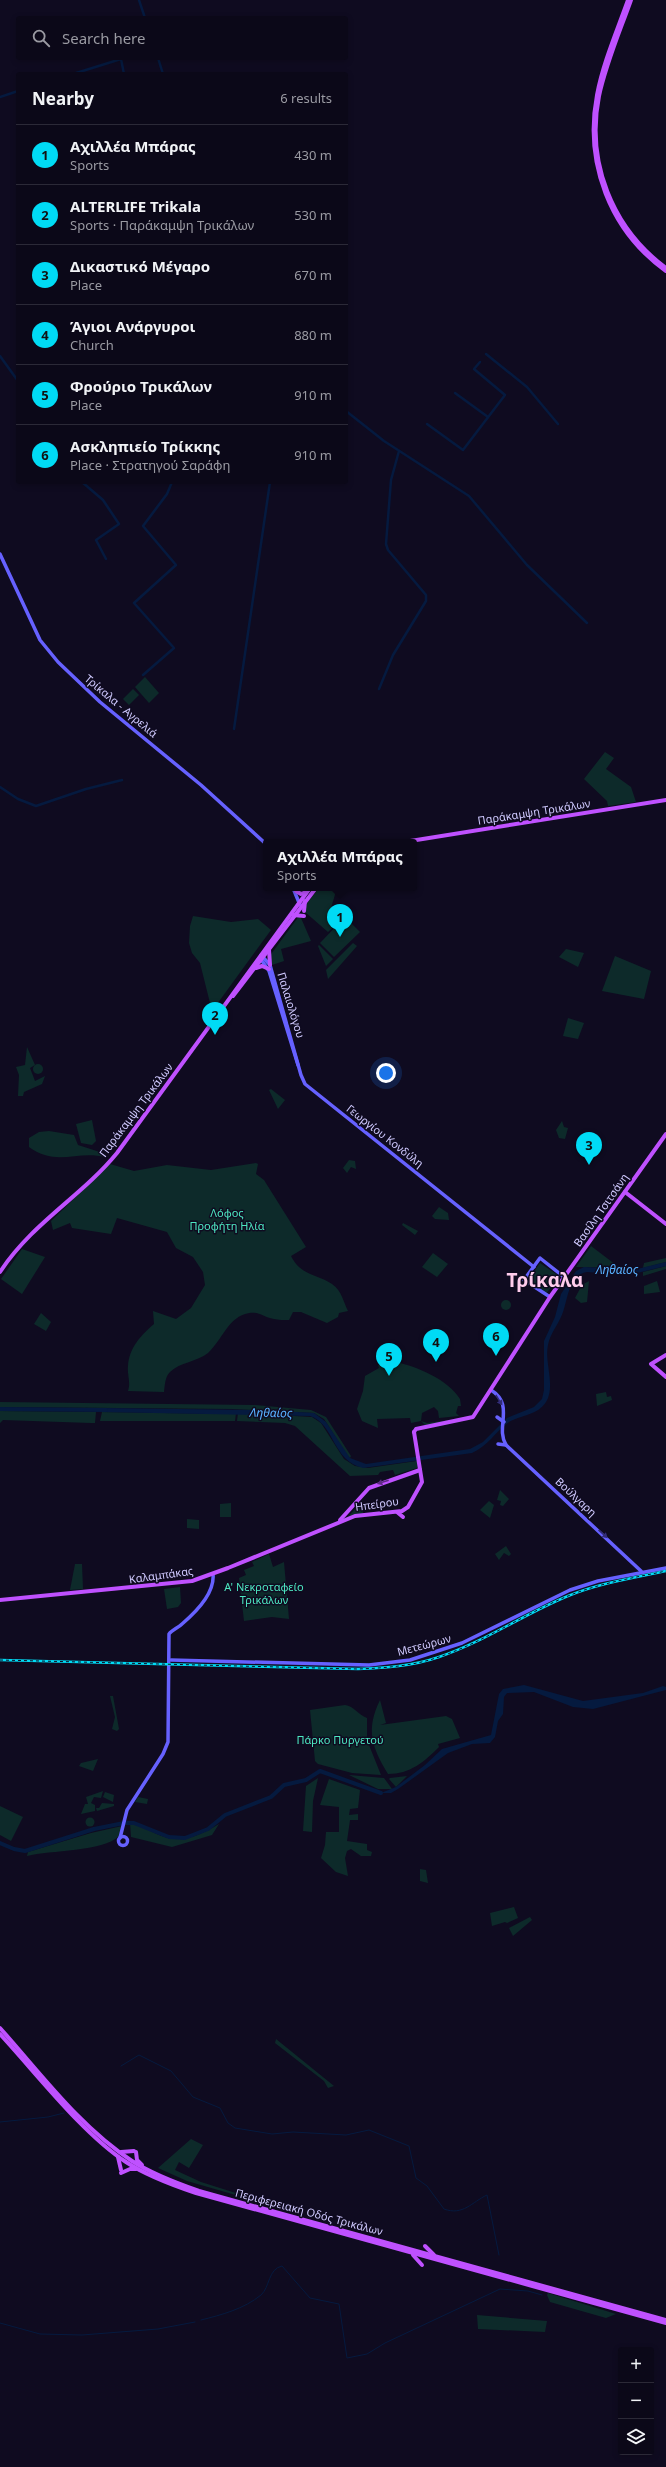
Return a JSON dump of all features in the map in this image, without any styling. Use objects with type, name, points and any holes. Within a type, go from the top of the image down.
[{"type":"main road","points":[[628,0],[597,94],[594,124],[595,158],[604,192],[620,225],[636,245],[666,271]]},
{"type":"main road","points":[[631,0],[600,95],[597,118],[598,158],[606,188],[622,223],[641,246],[666,268]]},
{"type":"main road","name":"Τρίκαλα - Αγρελιά","points":[[0,554],[40,640],[55,658],[100,702],[205,788],[263,841]]},
{"type":"main road","name":"Παράκαμψη Τρικάλων","points":[[417,840],[666,800]]},
{"type":"main road","points":[[293,916],[304,914],[296,891]]},
{"type":"main road","points":[[298,891],[302,894],[306,891]]},
{"type":"main road","name":"Παράκαμψη Τρικάλων","points":[[228,1002],[293,916],[308,891]]},
{"type":"main road","name":"Παράκαμψη Τρικάλων","points":[[0,1272],[29,1235],[113,1158],[301,903],[313,891]]},
{"type":"main road","points":[[254,969],[259,966],[269,967],[269,949]]},
{"type":"main road","name":"Παλαιολόγου","points":[[261,957],[269,967],[302,1079]]},
{"type":"main road","name":"Γεωργίου Κονδύλη","points":[[302,1079],[309,1087],[534,1266]]},
{"type":"main road","name":"Βασίλη Τσιτσάνη","points":[[417,1432],[425,1427],[471,1418],[491,1390],[550,1297],[666,1134]]},
{"type":"main road","points":[[625,1192],[666,1224]]},
{"type":"main road","points":[[550,1297],[524,1280],[540,1258],[564,1277]]},
{"type":"main road","points":[[666,1355],[652,1365],[666,1376]]},
{"type":"main road","points":[[491,1390],[505,1413],[504,1422],[498,1418]]},
{"type":"main road","name":"Βούλγαρη","points":[[504,1422],[503,1436],[506,1445],[641,1571]]},
{"type":"main road","name":"Ηπείρου","points":[[337,1523],[357,1515],[396,1512],[408,1507],[422,1482],[416,1444],[417,1432]]},
{"type":"main road","points":[[498,1444],[506,1445]]},
{"type":"main road","name":"Ηπείρου","points":[[337,1523],[369,1488],[420,1468]]},
{"type":"main road","points":[[396,1512],[403,1517]]},
{"type":"main road","name":"Καλαμπάκας","points":[[0,1600],[180,1583],[213,1574],[337,1523]]},
{"type":"main road","name":"Μετεώρων","points":[[170,1660],[369,1665],[410,1660],[462,1643],[562,1593],[598,1581],[641,1571],[666,1568]]},
{"type":"main road","points":[[124,1826],[125,1837],[128,1842],[124,1845],[119,1843],[127,1810],[167,1746],[170,1725],[170,1633],[185,1621],[206,1597],[213,1583],[213,1574]]},
{"type":"main road","points":[[120,1838],[125,1837]]},
{"type":"main road","name":"Περιφερειακή Οδός Τρικάλων","points":[[0,2028],[86,2122],[118,2154],[148,2170],[199,2191],[436,2256],[666,2322]]},
{"type":"main road","name":"Περιφερειακή Οδός Τρικάλων","points":[[0,2034],[76,2117],[118,2154],[139,2170],[192,2192],[666,2322]]},
{"type":"main road","points":[[139,2170],[130,2169],[121,2171],[121,2162],[118,2154],[135,2152],[137,2160],[148,2170]]},
{"type":"main road","points":[[425,2246],[436,2256]]},
{"type":"main road","points":[[412,2253],[422,2265]]},
{"type":"green space","points":[[145,677],[159,693],[149,703],[135,687]]},
{"type":"green space","points":[[133,689],[139,695],[129,705],[123,699]]},
{"type":"green space","points":[[605,752],[614,758],[606,769],[631,787],[636,802],[608,806],[607,801],[584,779]]},
{"type":"green space","points":[[317,891],[336,891],[331,908],[342,919],[328,932],[305,912],[304,907]]},
{"type":"green space","points":[[193,916],[231,922],[258,919],[271,930],[212,1011],[200,963],[192,953],[189,943],[190,926]]},
{"type":"green space","points":[[299,916],[311,941],[281,949],[284,961],[272,965],[269,957]]},
{"type":"green space","points":[[345,917],[360,932],[334,957],[320,943]]},
{"type":"green space","points":[[353,943],[357,946],[328,979],[326,970]]},
{"type":"green space","points":[[319,945],[333,959],[326,966],[318,946]]},
{"type":"green space","points":[[566,949],[584,953],[578,967],[559,957]]},
{"type":"green space","points":[[615,956],[651,971],[644,999],[602,991]]},
{"type":"green space","points":[[568,1018],[584,1023],[578,1039],[563,1036]]},
{"type":"green space","points":[[27,1047],[35,1065],[30,1068],[35,1081],[45,1076],[42,1084],[24,1092],[23,1096],[18,1096],[19,1075],[16,1067],[25,1065]]},
{"type":"green space","points":[[38,1064],[43,1069],[38,1074],[33,1069]]},
{"type":"green space","points":[[271,1089],[285,1100],[278,1109],[269,1090]]},
{"type":"green space","points":[[92,1120],[96,1141],[92,1145],[81,1143],[76,1124]]},
{"type":"green space","points":[[562,1121],[564,1127],[568,1128],[565,1139],[559,1138],[556,1130]]},
{"type":"green space","points":[[49,1131],[74,1135],[78,1145],[106,1154],[105,1157],[95,1155],[67,1157],[48,1156],[29,1147],[29,1138],[39,1132]]},
{"type":"green space","points":[[349,1160],[355,1161],[356,1169],[351,1167],[347,1173],[343,1168]]},
{"type":"green space","name":"Λόφος Προφήτη Ηλία","points":[[256,1163],[258,1164],[256,1174],[264,1180],[306,1247],[291,1256],[295,1263],[304,1271],[332,1284],[340,1293],[348,1311],[339,1313],[338,1317],[327,1323],[301,1312],[293,1312],[289,1320],[270,1318],[257,1313],[245,1314],[229,1326],[208,1353],[179,1366],[170,1372],[166,1378],[164,1392],[128,1391],[129,1359],[136,1342],[154,1324],[153,1311],[176,1319],[191,1308],[205,1285],[203,1272],[193,1257],[176,1248],[167,1232],[117,1218],[111,1234],[72,1228],[70,1223],[53,1230],[51,1221],[110,1164],[134,1171],[167,1165],[211,1170]]},
{"type":"green space","points":[[439,1207],[448,1213],[449,1220],[435,1219],[432,1216]]},
{"type":"green space","points":[[403,1223],[418,1231],[415,1235],[402,1225]]},
{"type":"green space","points":[[591,1246],[620,1268],[576,1267]]},
{"type":"green space","points":[[22,1249],[45,1257],[22,1294],[1,1279]]},
{"type":"green space","points":[[433,1253],[448,1264],[437,1277],[422,1267]]},
{"type":"green space","points":[[666,1258],[666,1262],[643,1268],[644,1263]]},
{"type":"green space","points":[[540,1263],[559,1276],[546,1294],[528,1280]]},
{"type":"green space","points":[[666,1266],[666,1269],[643,1276],[643,1272]]},
{"type":"green space","points":[[589,1281],[587,1302],[581,1303],[575,1298],[582,1285]]},
{"type":"green space","points":[[657,1281],[660,1292],[644,1294],[644,1286]]},
{"type":"green space","points":[[504,1300],[508,1300],[510,1301],[510,1309],[504,1310],[501,1307],[501,1303]]},
{"type":"green space","points":[[41,1313],[51,1322],[46,1331],[34,1324]]},
{"type":"green space","points":[[396,1362],[413,1367],[448,1385],[460,1399],[461,1406],[458,1406],[456,1413],[459,1416],[439,1418],[438,1411],[434,1407],[422,1413],[421,1421],[411,1423],[410,1418],[377,1419],[378,1428],[362,1421],[357,1409],[363,1391],[365,1376],[379,1368],[378,1365],[395,1365]]},
{"type":"green space","points":[[606,1392],[607,1397],[611,1396],[612,1400],[597,1406],[596,1394]]},
{"type":"green space","points":[[0,1402],[255,1405],[311,1410],[326,1417],[351,1456],[350,1458],[347,1455],[324,1419],[314,1413],[232,1409],[0,1407]]},
{"type":"green space","points":[[0,1411],[96,1412],[95,1423],[3,1420],[0,1423]]},
{"type":"green space","points":[[102,1412],[236,1413],[235,1421],[100,1421]]},
{"type":"green space","points":[[238,1413],[312,1417],[321,1423],[344,1459],[355,1466],[368,1468],[417,1461],[417,1468],[395,1475],[393,1470],[380,1472],[378,1475],[350,1476],[295,1426],[285,1423],[237,1421]]},
{"type":"green space","points":[[450,1420],[426,1426],[421,1421],[427,1423]]},
{"type":"green space","points":[[500,1490],[509,1499],[503,1506],[500,1505],[501,1501],[497,1500]]},
{"type":"green space","points":[[363,1500],[363,1513],[348,1518],[348,1517]]},
{"type":"green space","points":[[489,1501],[494,1505],[490,1518],[480,1510]]},
{"type":"green space","points":[[231,1503],[231,1517],[220,1517],[220,1504]]},
{"type":"green space","points":[[187,1519],[199,1520],[199,1529],[187,1528]]},
{"type":"green space","points":[[506,1546],[511,1554],[509,1556],[504,1553],[499,1560],[495,1554]]},
{"type":"green space","name":"A' Νεκροταφείο Τρικάλων","points":[[269,1554],[273,1567],[284,1562],[289,1619],[272,1617],[244,1621],[239,1578],[246,1575],[244,1570],[254,1566],[252,1562]]},
{"type":"green space","points":[[75,1564],[82,1564],[83,1589],[70,1590]]},
{"type":"green space","points":[[180,1587],[181,1603],[178,1607],[167,1609],[164,1589]]},
{"type":"green space","points":[[110,1696],[113,1696],[119,1729],[117,1731],[112,1729],[115,1717]]},
{"type":"green space","points":[[380,1700],[386,1723],[380,1725],[446,1716],[452,1719],[460,1738],[438,1744],[439,1747],[428,1758],[410,1769],[403,1772],[388,1774],[374,1746],[372,1737],[373,1720]]},
{"type":"green space","name":"Πάρκο Πυργετού","points":[[345,1705],[351,1707],[367,1718],[367,1740],[381,1775],[352,1773],[318,1764],[315,1761],[310,1710]]},
{"type":"green space","points":[[98,1759],[93,1771],[79,1766],[81,1763]]},
{"type":"green space","points":[[349,1775],[384,1778],[392,1789],[378,1789]]},
{"type":"green space","points":[[407,1776],[396,1787],[389,1779],[390,1778]]},
{"type":"green space","points":[[318,1778],[313,1801],[312,1832],[303,1831],[306,1786]]},
{"type":"green space","points":[[329,1779],[360,1790],[358,1808],[350,1809],[349,1815],[358,1814],[358,1820],[350,1820],[347,1841],[367,1844],[367,1850],[372,1852],[371,1856],[361,1856],[351,1849],[347,1851],[345,1858],[348,1876],[336,1872],[321,1858],[325,1845],[326,1832],[339,1832],[339,1807],[320,1805]]},
{"type":"green space","points":[[103,1791],[101,1798],[94,1797],[91,1803],[95,1805],[95,1811],[81,1814],[85,1804],[88,1804],[86,1797]]},
{"type":"green space","points":[[105,1792],[114,1795],[113,1802],[103,1797]]},
{"type":"green space","points":[[138,1797],[148,1799],[147,1804],[135,1802]]},
{"type":"green space","points":[[102,1803],[114,1804],[114,1806],[97,1811],[96,1808],[99,1808]]},
{"type":"green space","points":[[0,1806],[23,1817],[11,1841],[0,1835]]},
{"type":"green space","points":[[90,1817],[95,1822],[90,1827],[85,1822]]},
{"type":"green space","points":[[130,1823],[167,1838],[175,1839],[183,1839],[197,1835],[219,1824],[212,1835],[172,1847],[131,1837]]},
{"type":"green space","points":[[122,1826],[119,1836],[101,1845],[76,1850],[27,1856],[28,1852],[91,1833]]},
{"type":"green space","points":[[420,1869],[426,1870],[428,1883],[420,1881]]},
{"type":"green space","points":[[514,1907],[518,1918],[507,1923],[505,1922],[492,1926],[490,1913]]},
{"type":"green space","points":[[530,1917],[532,1920],[513,1936],[509,1928]]},
{"type":"green space","points":[[276,2039],[334,2086],[328,2088],[324,2081],[275,2043]]},
{"type":"green space","points":[[191,2139],[203,2145],[189,2168],[179,2162],[175,2170],[201,2182],[239,2194],[239,2196],[187,2181],[158,2168]]},
{"type":"green space","points":[[548,2293],[616,2314],[606,2318],[550,2302],[547,2295]]},
{"type":"green space","points":[[477,2315],[547,2321],[545,2332],[478,2329]]},
{"type":"water","name":"Ληθαίος","points":[[666,1262],[666,1266],[629,1275],[587,1272],[580,1274],[575,1278],[569,1290],[561,1317],[548,1345],[547,1359],[550,1389],[546,1402],[539,1410],[509,1422],[483,1447],[472,1453],[363,1468],[353,1464],[345,1458],[339,1451],[330,1434],[318,1420],[310,1416],[102,1412],[102,1408],[265,1410],[314,1413],[326,1422],[350,1458],[366,1464],[470,1449],[483,1442],[507,1418],[534,1407],[542,1399],[544,1390],[544,1341],[555,1317],[561,1294],[576,1271],[584,1267],[633,1270]]},
{"type":"water","points":[[524,1685],[583,1701],[643,1693],[663,1686],[666,1687],[666,1690],[593,1709],[573,1707],[534,1692],[507,1693],[504,1697],[503,1714],[498,1721],[495,1737],[490,1743],[472,1744],[448,1753],[398,1789],[391,1793],[381,1793],[396,1787],[425,1765],[442,1749],[491,1735],[499,1694],[503,1689]]},
{"type":"waterway","points":[[139,0],[144,16]]},
{"type":"waterway","points":[[79,72],[118,60]]},
{"type":"waterway","points":[[121,60],[124,72]]},
{"type":"waterway","points":[[159,60],[162,72]]},
{"type":"waterway","points":[[0,97],[16,92]]},
{"type":"waterway","points":[[486,354],[527,387],[558,424]]},
{"type":"waterway","points":[[0,356],[16,378]]},
{"type":"waterway","points":[[427,424],[463,450],[505,395],[474,369],[480,362]]},
{"type":"waterway","points":[[455,393],[488,417]]},
{"type":"waterway","points":[[348,413],[384,441],[469,496],[527,565],[587,623]]},
{"type":"waterway","points":[[379,689],[393,655],[426,601],[426,595],[388,550],[386,544],[391,480],[399,451]]},
{"type":"waterway","points":[[84,484],[103,500],[119,524],[96,540],[106,559]]},
{"type":"waterway","points":[[143,675],[174,648],[134,603],[176,565],[143,526],[167,494],[171,484]]},
{"type":"waterway","points":[[234,729],[270,484]]},
{"type":"waterway","points":[[0,787],[18,799],[36,806],[86,789],[122,780]]},
{"type":"waterway","name":"Ληθαίος","points":[[0,1409],[106,1410]]},
{"type":"waterway","points":[[0,1843],[14,1849],[25,1851],[94,1829],[124,1823],[134,1823],[169,1837],[185,1838],[208,1829],[225,1815],[271,1797],[284,1785],[306,1780],[320,1771],[381,1793]]},
{"type":"waterway","points":[[121,2066],[139,2055],[171,2071],[193,2097],[220,2108],[228,2123],[235,2128],[272,2134],[293,2132],[346,2135],[369,2130],[409,2146],[416,2178],[427,2186],[444,2209],[457,2211],[487,2195],[499,2255]]},
{"type":"waterway","points":[[0,2122],[48,2117],[64,2113]]},
{"type":"waterway","points":[[201,2320],[232,2311],[254,2300],[264,2292],[274,2271],[282,2266],[310,2298],[339,2304],[347,2358],[367,2354],[385,2343],[500,2289],[528,2291],[542,2295]]},
{"type":"waterway","points":[[0,2323],[40,2334],[82,2335],[158,2329],[195,2322]]},
{"type":"railway","points":[[0,1660],[358,1669],[399,1666],[419,1663],[456,1651],[552,1603],[580,1591],[617,1581],[666,1571]]},
{"type":"place","name":"Αχιλλέα Μπάρας","points":[[340,937]]},
{"type":"place","name":"ALTERLIFE Trikala","points":[[215,1035]]},
{"type":"place","name":"Δικαστικό Μέγαρο","points":[[589,1165]]},
{"type":"place","name":"Ασκληπιείο Τρίκκης","points":[[496,1356]]},
{"type":"place","name":"Άγιοι Ανάργυροι","points":[[436,1362]]},
{"type":"place","name":"Φρούριο Τρικάλων","points":[[389,1376]]},
{"type":"district","name":"Τρίκαλα","points":[[545,1280]]}]
